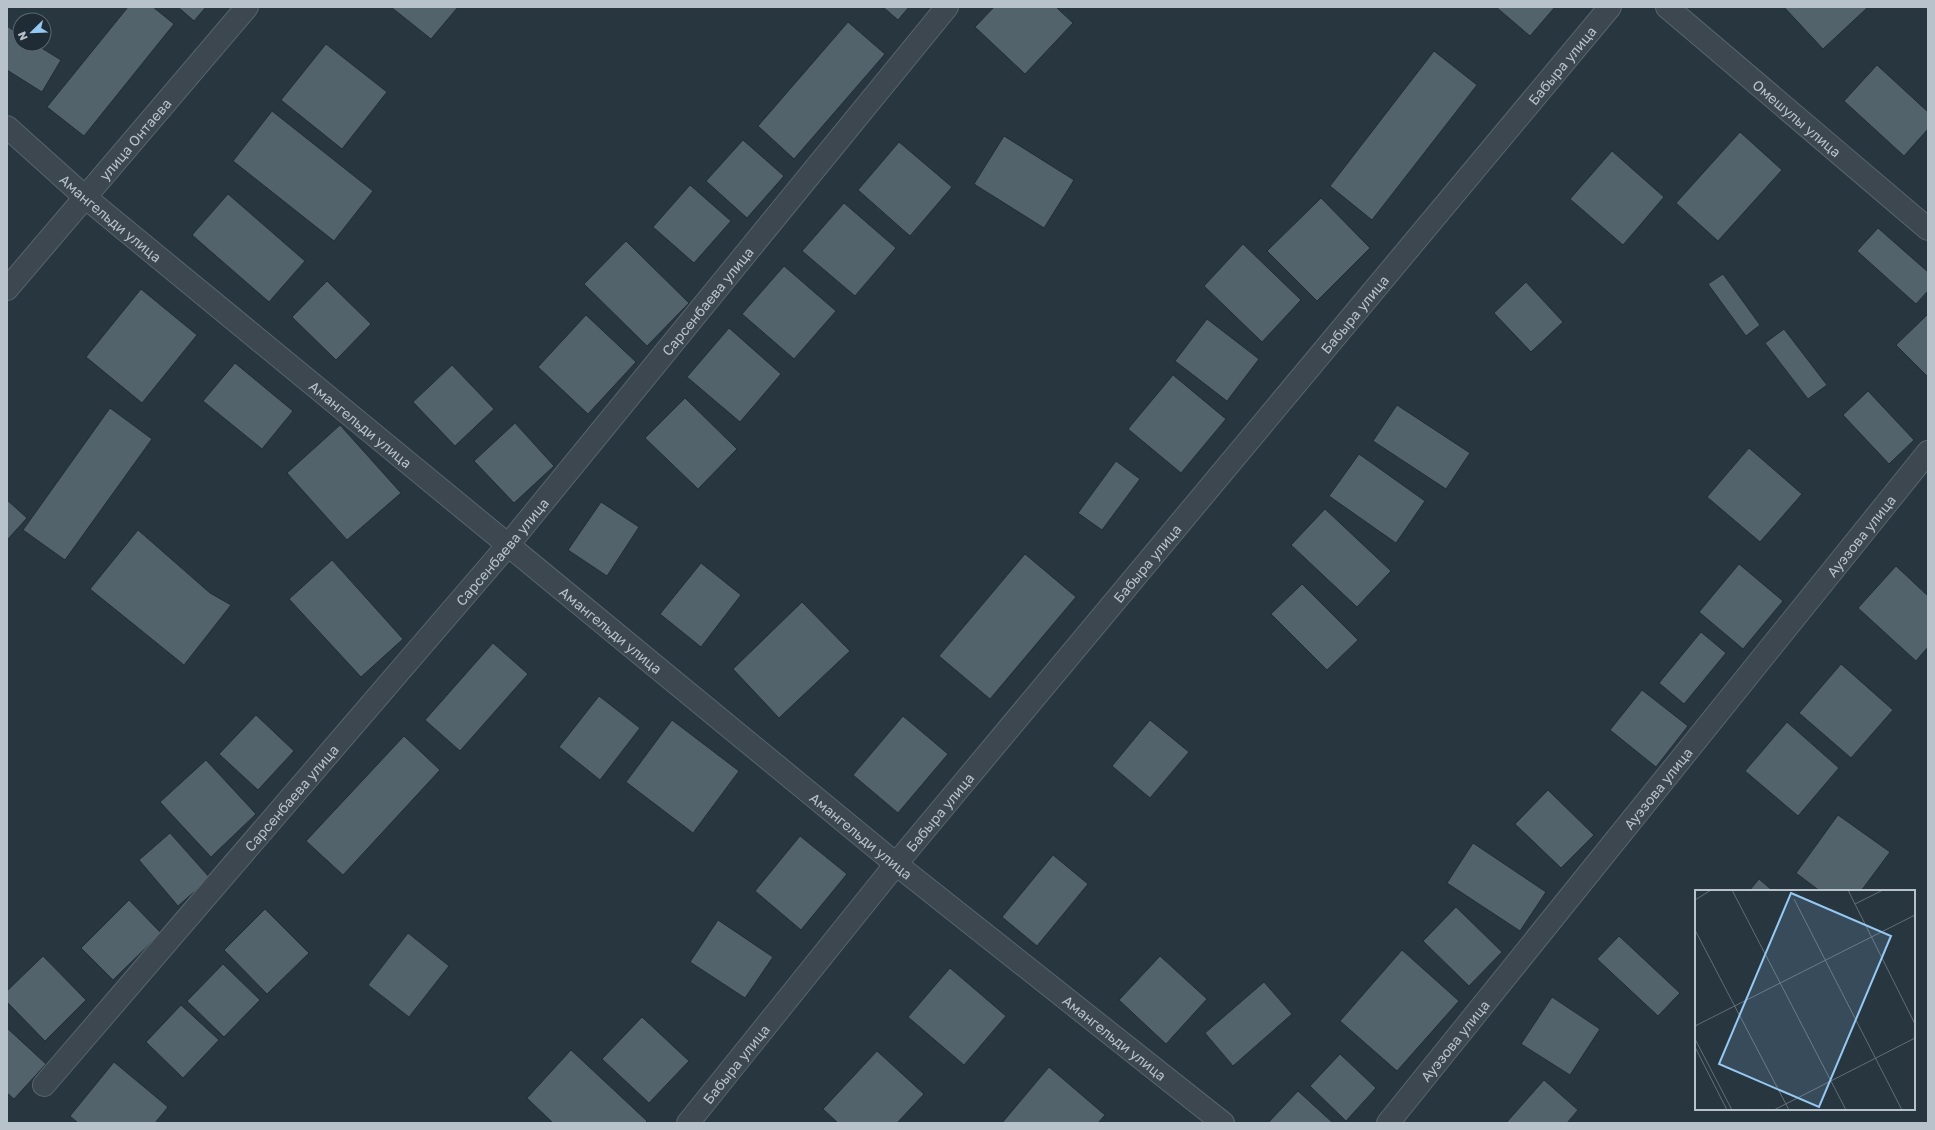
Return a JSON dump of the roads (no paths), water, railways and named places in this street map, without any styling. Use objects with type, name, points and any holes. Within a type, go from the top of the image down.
[{"type":"street","name":"улица Онтаева","points":[[7,289],[247,7]]},
{"type":"street","name":"Сарсенбаева улица","points":[[44,1085],[508,545],[947,7]]},
{"type":"street","name":"Бабыра улица","points":[[688,1123],[896,864],[1610,7]]},
{"type":"street","name":"Омешулы улица","points":[[1667,7],[1928,229]]},
{"type":"street","name":"Амангельди улица","points":[[7,127],[85,197],[896,864],[1222,1123]]},
{"type":"street","name":"Ауэзова улица","points":[[1388,1123],[1928,452]]}]
